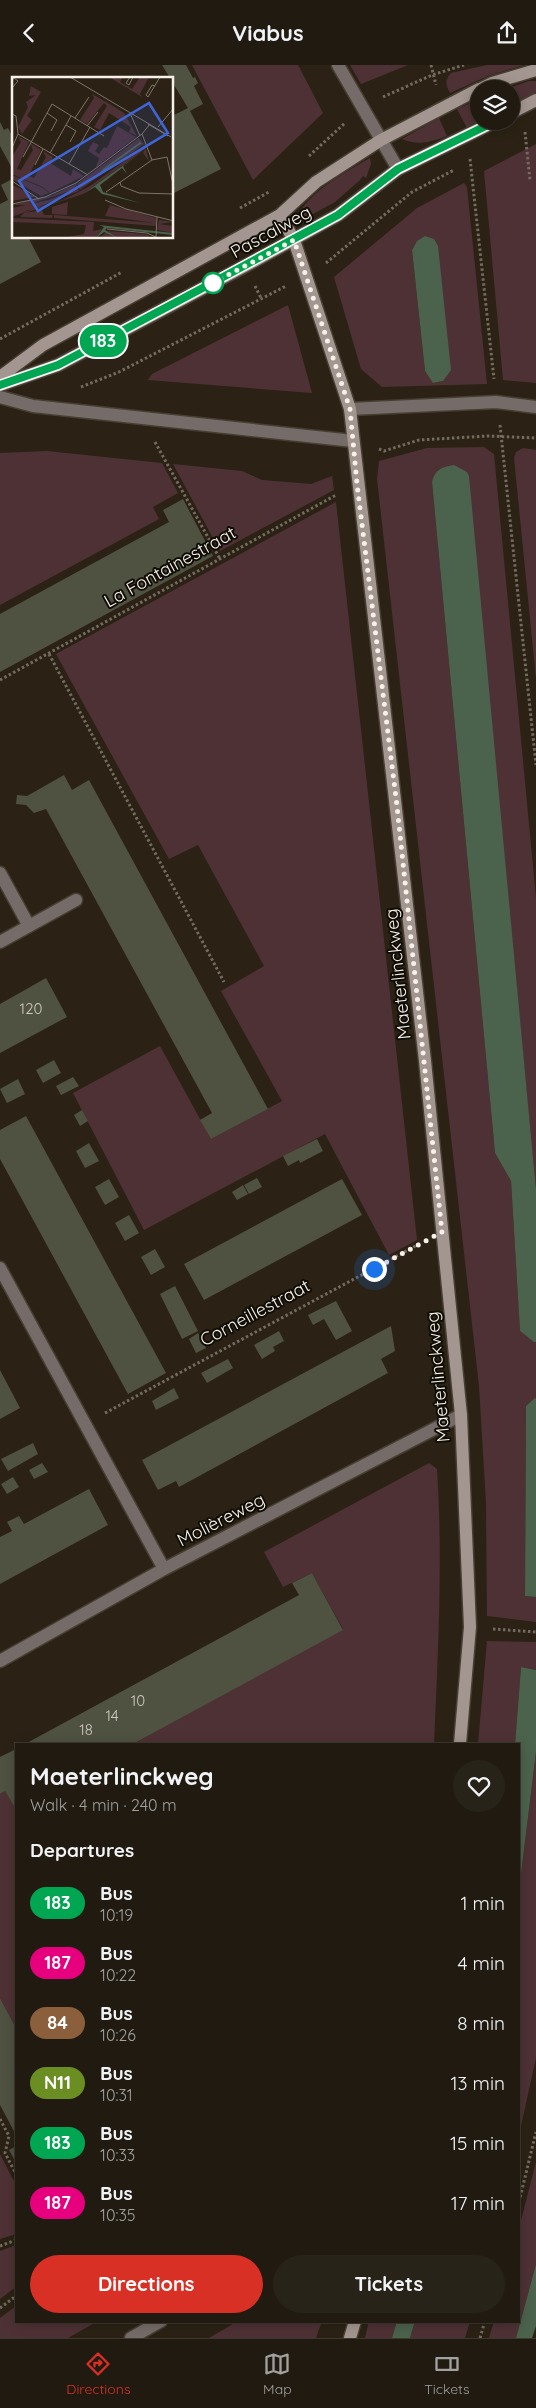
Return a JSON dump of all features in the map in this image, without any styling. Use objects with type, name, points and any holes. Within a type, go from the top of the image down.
[{"type":"street","points":[[338,65],[398,169]]},
{"type":"street","name":"Pascalweg","points":[[502,80],[536,70]]},
{"type":"street","name":"Pascalweg","points":[[0,377],[42,345],[280,215],[316,182],[381,140],[470,94]]},
{"type":"street","points":[[520,108],[536,99]]},
{"type":"street","name":"Pascalweg","points":[[0,385],[58,365],[294,240],[338,215],[398,169],[478,130]]},
{"type":"street","name":"Maeterlinckweg","points":[[280,215],[294,240],[350,409],[357,484],[397,806],[461,1415],[470,1627],[460,1743]]},
{"type":"street","points":[[0,397],[33,406],[353,441]]},
{"type":"street","points":[[350,409],[496,402],[536,407]]},
{"type":"street","points":[[0,873],[29,926]]},
{"type":"street","points":[[0,942],[76,900]]},
{"type":"street","points":[[0,1268],[164,1569]]},
{"type":"street","name":"Molièreweg","points":[[0,1661],[164,1569],[461,1415]]},
{"type":"street","points":[[131,2338],[157,2323]]},
{"type":"street","points":[[350,2338],[354,2323]]},
{"type":"path","points":[[431,65],[432,75]]},
{"type":"path","points":[[305,160],[363,106],[432,75],[464,65]]},
{"type":"path","points":[[517,136],[531,129]]},
{"type":"path","points":[[525,132],[530,180]]},
{"type":"path","points":[[76,389],[118,372],[306,275],[323,265],[412,192],[478,157]]},
{"type":"path","points":[[471,161],[536,765]]},
{"type":"path","name":"Pascalweg","points":[[237,210],[276,187]]},
{"type":"path","points":[[0,339],[127,269]]},
{"type":"path","points":[[143,419],[220,559]]},
{"type":"path","points":[[353,441],[384,451],[419,440],[502,436],[536,439]]},
{"type":"path","name":"La Fontainestraat","points":[[0,681],[357,484]]},
{"type":"path","points":[[48,654],[224,982]]},
{"type":"path","name":"Corneillestraat","points":[[85,1424],[442,1232]]},
{"type":"path","points":[[470,1627],[536,1632]]},
{"type":"path","points":[[0,2119],[9,2136],[5,2153],[15,2173]]},
{"type":"path","points":[[520,2198],[536,2132]]},
{"type":"path","points":[[0,2246],[15,2240]]},
{"type":"path","points":[[0,2308],[15,2297]]},
{"type":"path","points":[[480,2338],[484,2323]]},
{"type":"shaded area","points":[[192,65],[298,65],[323,113],[253,180]]},
{"type":"shaded area","points":[[350,65],[408,65],[361,84]]},
{"type":"shaded area","points":[[487,65],[524,65],[479,80],[470,80],[470,84],[450,93],[446,83],[451,73]]},
{"type":"shaded area","points":[[536,81],[536,92],[520,100],[520,84]]},
{"type":"shaded area","points":[[470,103],[470,126],[467,128],[457,109]]},
{"type":"shaded area","points":[[439,118],[447,136],[425,142],[402,139]]},
{"type":"shaded area","points":[[536,144],[536,383],[503,380],[484,171]]},
{"type":"shaded area","points":[[370,158],[371,164],[366,178],[363,176],[335,202],[293,225],[298,214],[315,194],[336,178]]},
{"type":"shaded area","points":[[464,183],[467,187],[487,384],[382,387],[361,369],[334,277],[417,208]],"holes":[[[417,241],[443,381],[434,383],[425,371],[412,250]]]},
{"type":"shaded area","points":[[425,236],[434,239],[438,246],[451,370],[443,381],[433,383],[425,371],[412,250],[417,241]]},
{"type":"shaded area","points":[[288,305],[312,393],[148,380],[152,374]]},
{"type":"shaded area","points":[[484,447],[494,454],[536,898],[536,1189],[467,472],[445,467],[437,471],[432,482],[495,1153],[511,1181],[520,1331],[536,1342],[536,1399],[526,1406],[525,1596],[536,1597],[536,1622],[487,1616],[486,1503],[479,1386],[377,479],[379,461],[427,448]]},
{"type":"shaded area","points":[[523,448],[536,450],[536,679],[514,458],[516,452]]},
{"type":"shaded area","points":[[47,451],[162,463],[178,493],[153,507],[159,519],[0,605],[0,453]]},
{"type":"shaded area","points":[[173,464],[242,471],[262,480],[311,484],[332,476],[334,490],[220,551]]},
{"type":"shaded area","points":[[454,465],[467,472],[469,476],[536,1189],[536,1342],[520,1331],[511,1181],[495,1153],[432,482],[435,474],[440,469]]},
{"type":"shaded area","points":[[336,502],[417,1240],[389,1255],[325,1134],[144,1230],[73,1093],[160,1046],[211,1139],[282,1101],[221,991],[264,966],[198,845],[169,859],[56,654]]},
{"type":"shaded area","points":[[535,1398],[536,1597],[525,1596],[526,1406]]},
{"type":"shaded area","points":[[429,1463],[437,1469],[440,1537],[434,1743],[135,1743],[343,1629],[312,1573],[283,1587],[264,1552]]},
{"type":"shaded area","points":[[487,1641],[536,1642],[536,1670],[521,1667],[515,1743],[478,1743]]},
{"type":"shaded area","points":[[521,1667],[536,1670],[536,1752],[520,1883],[520,1743],[515,1743]]},
{"type":"shaded area","points":[[536,1752],[536,2058],[520,2130],[520,1883]]},
{"type":"shaded area","points":[[5,1791],[15,1808],[15,2026],[0,1998],[0,1794]]},
{"type":"shaded area","points":[[0,2154],[15,2183],[15,2234],[0,2239]]},
{"type":"shaded area","points":[[536,2162],[536,2264],[516,2338],[489,2338],[493,2323],[520,2323],[520,2224]]},
{"type":"shaded area","points":[[15,2245],[15,2288],[0,2299],[0,2251]]},
{"type":"shaded area","points":[[536,2264],[536,2326],[532,2338],[516,2338]]},
{"type":"shaded area","points":[[15,2307],[15,2323],[94,2323],[68,2338],[0,2338],[0,2318]]},
{"type":"shaded area","points":[[235,2323],[321,2323],[316,2338],[209,2338]]},
{"type":"shaded area","points":[[369,2323],[396,2323],[392,2338],[365,2338]]},
{"type":"shaded area","points":[[396,2323],[414,2323],[410,2338],[392,2338]]},
{"type":"shaded area","points":[[414,2323],[469,2323],[465,2338],[410,2338]]},
{"type":"building","points":[[162,65],[186,65],[193,78],[195,77],[198,83],[194,86],[203,104],[190,111],[221,169],[174,193],[174,115],[188,108],[174,85],[174,77],[169,77]]},
{"type":"building","points":[[0,122],[4,130],[8,128],[12,136],[12,168],[0,146]]},
{"type":"building","points":[[12,179],[12,239],[29,239],[41,262],[0,284],[0,204],[8,200],[1,185]]},
{"type":"building","points":[[183,499],[213,556],[0,672],[0,614],[169,522],[163,510]]},
{"type":"building","points":[[64,775],[72,790],[89,780],[268,1109],[211,1139],[200,1120],[212,1113],[46,809],[34,813],[26,805],[16,804],[17,795],[27,796]]},
{"type":"building","points":[[46,978],[67,1017],[0,1053],[0,1004]]},
{"type":"building","points":[[54,1060],[61,1073],[43,1083],[36,1070]]},
{"type":"building","points":[[73,1077],[79,1086],[61,1095],[56,1086]]},
{"type":"building","points":[[18,1079],[25,1094],[7,1103],[0,1089]]},
{"type":"building","points":[[82,1110],[88,1121],[80,1126],[74,1115]]},
{"type":"building","points":[[26,1116],[166,1373],[128,1394],[0,1159],[0,1130]]},
{"type":"building","points":[[317,1139],[323,1151],[300,1163],[299,1160],[288,1166],[283,1156]]},
{"type":"building","points":[[89,1143],[99,1161],[85,1168],[76,1151]]},
{"type":"building","points":[[257,1178],[262,1187],[249,1194],[244,1185]]},
{"type":"building","points":[[109,1179],[119,1197],[105,1205],[95,1187]]},
{"type":"building","points":[[342,1179],[362,1215],[204,1300],[184,1264]]},
{"type":"building","points":[[243,1185],[248,1194],[237,1200],[232,1192]]},
{"type":"building","points":[[129,1215],[139,1233],[125,1241],[115,1223]]},
{"type":"building","points":[[155,1249],[165,1267],[151,1275],[141,1257]]},
{"type":"building","points":[[175,1286],[198,1331],[182,1339],[160,1294]]},
{"type":"building","points":[[336,1301],[352,1331],[336,1340],[324,1319],[313,1325],[308,1315]]},
{"type":"building","points":[[391,1326],[395,1351],[381,1359],[388,1373],[179,1487],[176,1481],[158,1490],[142,1460]]},
{"type":"building","points":[[279,1331],[284,1341],[273,1347],[275,1351],[262,1359],[254,1345]]},
{"type":"building","points":[[198,1333],[206,1348],[196,1353],[189,1339]]},
{"type":"building","points":[[228,1359],[233,1368],[207,1383],[201,1373]]},
{"type":"building","points":[[0,1370],[20,1408],[0,1419]]},
{"type":"building","points":[[174,1388],[179,1398],[156,1410],[152,1401]]},
{"type":"building","points":[[33,1443],[38,1454],[8,1471],[1,1459]]},
{"type":"building","points":[[42,1463],[48,1472],[34,1479],[29,1470]]},
{"type":"building","points":[[13,1477],[19,1487],[7,1494],[1,1484]]},
{"type":"building","points":[[89,1489],[108,1525],[0,1584],[0,1537],[12,1531],[7,1522],[19,1516],[24,1524]]},
{"type":"building","points":[[312,1573],[343,1630],[135,1743],[27,1743],[299,1595],[292,1583]]},
{"type":"building","points":[[15,1750],[15,1808],[5,1791],[0,1794],[0,1757]]},
{"type":"building","points":[[0,1998],[15,2026],[15,2133],[0,2105]]},
{"type":"building","points":[[15,2147],[15,2161],[9,2150]]},
{"type":"bus line","name":"183","points":[[0,385],[58,365],[294,240],[338,215],[398,169],[479,130]]},
{"type":"route","points":[[213,283],[294,240],[350,409],[357,484],[397,806],[442,1232],[374,1269]]}]
